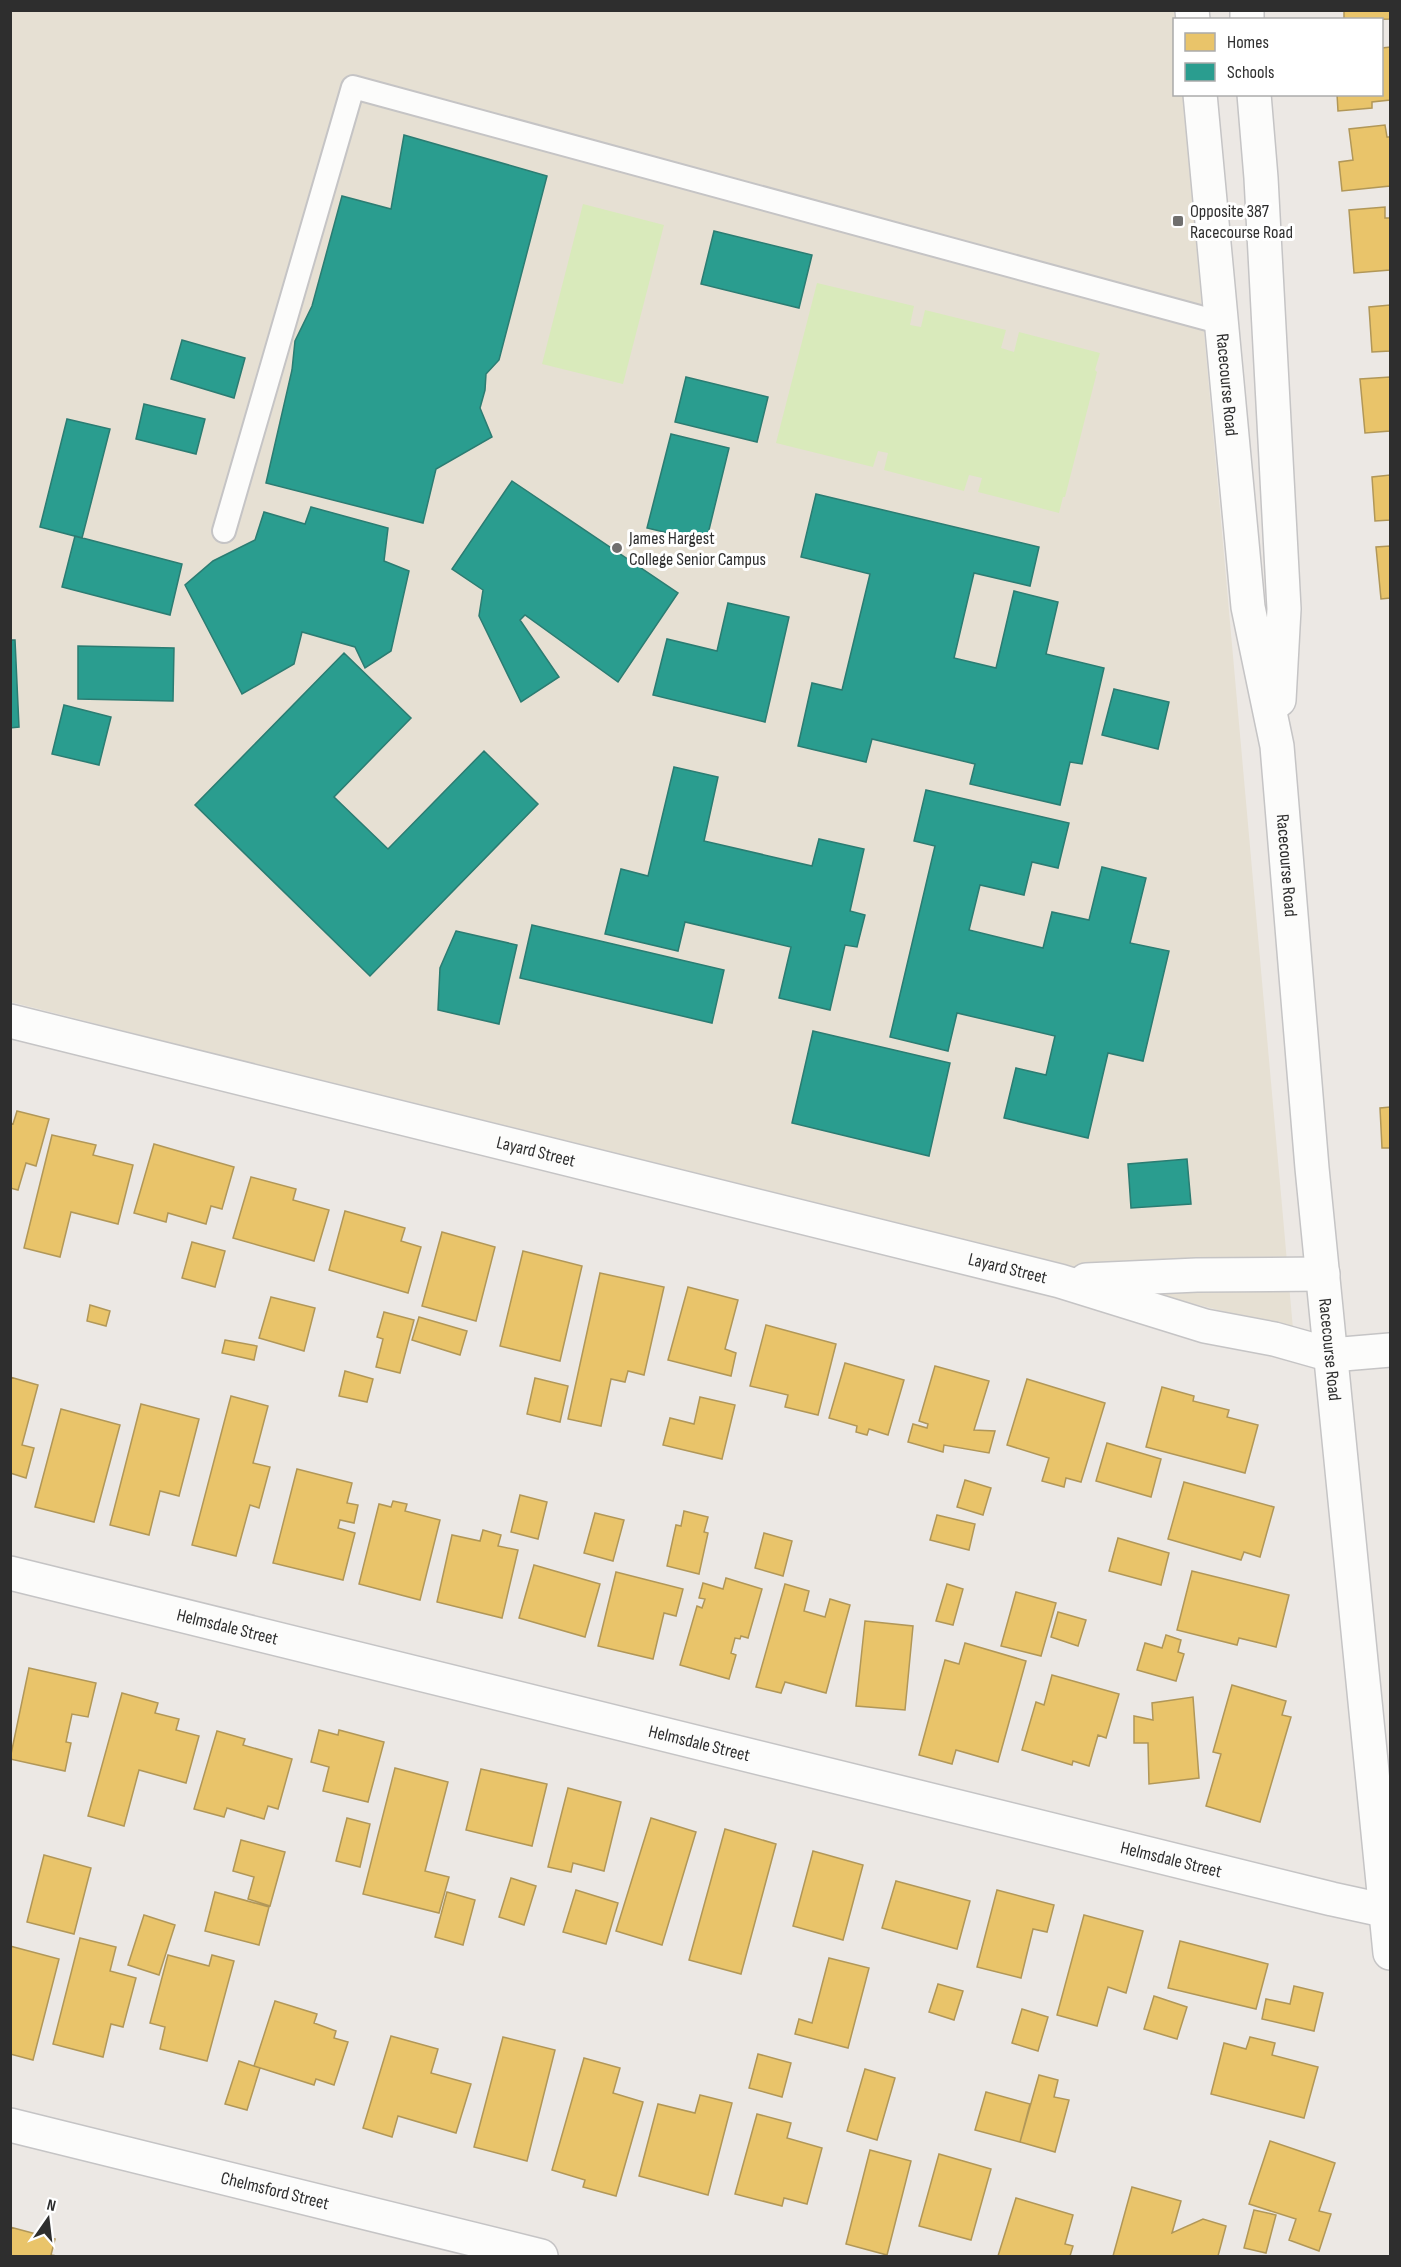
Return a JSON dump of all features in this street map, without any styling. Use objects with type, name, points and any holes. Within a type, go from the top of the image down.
[{"type":"street","name":"Racecourse Road","points":[[1200,96],[1248,607],[1277,746],[1323,1274],[1390,1953]]},
{"type":"street","name":"Racecourse Road","points":[[1254,96],[1267,277],[1284,609],[1277,746]]},
{"type":"street","name":"Layard Street","points":[[10,1021],[1060,1281],[1205,1326],[1274,1339],[1331,1355],[1390,1350]]},
{"type":"street","name":"Layard Street","points":[[1060,1281],[1197,1275],[1323,1274]]},
{"type":"street","name":"Helmsdale Street","points":[[10,1573],[1387,1911]]},
{"type":"street","name":"Chelmsford Street","points":[[10,2125],[541,2256]]},
{"type":"lane","points":[[224,531],[353,87],[1222,323]]},
{"type":"shaded area","name":"James Hargest College Senior Campus","points":[[10,11],[1175,11],[1175,18],[1173,18],[1173,96],[1183,96],[1293,1329],[11,1002]]},
{"type":"green space","points":[[583,204],[664,225],[623,384],[542,364]]},
{"type":"green space","points":[[817,283],[914,306],[910,325],[921,327],[925,310],[1006,330],[1001,348],[1014,352],[1019,332],[1100,353],[1065,497],[1063,497],[1059,513],[978,492],[982,478],[969,475],[964,491],[884,470],[888,453],[878,451],[873,467],[776,443]]},
{"type":"building: Homes","points":[[1344,10],[1390,10],[1390,19],[1344,18]]},
{"type":"building: Homes","points":[[1390,47],[1390,100],[1372,102],[1372,108],[1338,111],[1337,96],[1383,96],[1383,48]]},
{"type":"building: Homes","points":[[1385,125],[1387,137],[1390,137],[1390,186],[1342,191],[1339,162],[1353,160],[1349,129]]},
{"type":"building: Homes","points":[[1385,207],[1385,218],[1390,218],[1390,270],[1354,273],[1349,210]]},
{"type":"building: Homes","points":[[1390,305],[1390,351],[1372,352],[1369,307]]},
{"type":"building: Homes","points":[[1390,377],[1390,431],[1365,433],[1360,379]]},
{"type":"building: Homes","points":[[1390,475],[1390,520],[1375,521],[1372,477]]},
{"type":"building: Homes","points":[[1390,546],[1390,598],[1381,599],[1376,547]]},
{"type":"building: Homes","points":[[1390,1107],[1390,1148],[1382,1148],[1380,1108]]},
{"type":"building: Homes","points":[[17,1111],[49,1119],[36,1166],[26,1163],[18,1190],[10,1188],[10,1123],[13,1124]]},
{"type":"building: Homes","points":[[52,1135],[96,1145],[93,1155],[133,1165],[118,1224],[71,1212],[60,1257],[24,1248]]},
{"type":"building: Homes","points":[[154,1144],[234,1167],[222,1209],[211,1206],[206,1224],[168,1213],[166,1222],[134,1213]]},
{"type":"building: Homes","points":[[251,1177],[296,1189],[293,1200],[329,1210],[314,1261],[233,1238]]},
{"type":"building: Homes","points":[[345,1211],[405,1228],[401,1241],[421,1247],[408,1293],[329,1270]]},
{"type":"building: Homes","points":[[442,1232],[495,1247],[476,1321],[422,1306]]},
{"type":"building: Homes","points":[[192,1242],[225,1251],[215,1287],[182,1278]]},
{"type":"building: Homes","points":[[523,1251],[582,1266],[560,1361],[500,1346]]},
{"type":"building: Homes","points":[[600,1273],[664,1287],[644,1375],[628,1371],[625,1382],[611,1379],[601,1426],[568,1419]]},
{"type":"building: Homes","points":[[688,1287],[738,1300],[725,1349],[736,1353],[731,1376],[668,1360]]},
{"type":"building: Homes","points":[[271,1297],[315,1308],[304,1351],[259,1338]]},
{"type":"building: Homes","points":[[90,1305],[110,1311],[106,1326],[87,1321]]},
{"type":"building: Homes","points":[[384,1312],[414,1320],[400,1373],[376,1367],[383,1339],[377,1337]]},
{"type":"building: Homes","points":[[419,1317],[467,1331],[460,1355],[412,1340]]},
{"type":"building: Homes","points":[[766,1325],[836,1344],[818,1415],[785,1407],[788,1395],[750,1386]]},
{"type":"building: Homes","points":[[225,1340],[257,1346],[254,1360],[222,1353]]},
{"type":"building: Homes","points":[[845,1363],[904,1380],[888,1435],[869,1429],[867,1435],[856,1432],[857,1426],[829,1418]]},
{"type":"building: Homes","points":[[935,1366],[989,1381],[974,1430],[995,1431],[989,1453],[944,1445],[943,1452],[908,1442],[913,1424],[927,1428],[928,1424],[919,1421]]},
{"type":"building: Homes","points":[[345,1371],[373,1379],[367,1402],[339,1396]]},
{"type":"building: Homes","points":[[10,1377],[38,1385],[22,1445],[34,1448],[26,1478],[10,1473]]},
{"type":"building: Homes","points":[[535,1378],[568,1386],[560,1422],[527,1414]]},
{"type":"building: Homes","points":[[1027,1379],[1105,1403],[1081,1482],[1066,1478],[1064,1487],[1042,1481],[1049,1458],[1007,1445]]},
{"type":"building: Homes","points":[[1162,1387],[1194,1396],[1193,1401],[1229,1410],[1227,1417],[1258,1425],[1245,1473],[1146,1447]]},
{"type":"building: Homes","points":[[231,1396],[268,1406],[253,1463],[270,1467],[259,1508],[250,1505],[236,1556],[192,1545]]},
{"type":"building: Homes","points":[[700,1397],[735,1405],[722,1459],[663,1445],[670,1418],[694,1424]]},
{"type":"building: Homes","points":[[141,1404],[199,1419],[179,1496],[160,1491],[149,1535],[110,1525]]},
{"type":"building: Homes","points":[[61,1409],[120,1425],[94,1522],[35,1507]]},
{"type":"building: Homes","points":[[1107,1443],[1161,1459],[1151,1497],[1096,1481]]},
{"type":"building: Homes","points":[[297,1469],[352,1483],[347,1503],[358,1505],[354,1523],[340,1520],[338,1528],[355,1533],[343,1580],[273,1563]]},
{"type":"building: Homes","points":[[965,1480],[991,1488],[983,1515],[957,1507]]},
{"type":"building: Homes","points":[[1184,1482],[1274,1507],[1260,1557],[1244,1552],[1241,1560],[1168,1539]]},
{"type":"building: Homes","points":[[520,1495],[547,1502],[538,1539],[511,1532]]},
{"type":"building: Homes","points":[[393,1501],[407,1504],[405,1511],[440,1520],[420,1600],[359,1584],[379,1504],[391,1507]]},
{"type":"building: Homes","points":[[684,1511],[708,1517],[704,1532],[708,1533],[699,1574],[667,1566],[676,1525],[681,1526]]},
{"type":"building: Homes","points":[[595,1513],[624,1520],[613,1561],[584,1553]]},
{"type":"building: Homes","points":[[937,1515],[975,1524],[969,1550],[930,1540]]},
{"type":"building: Homes","points":[[483,1530],[501,1535],[498,1546],[518,1550],[502,1618],[437,1602],[452,1535],[480,1541]]},
{"type":"building: Homes","points":[[764,1533],[792,1541],[783,1576],[755,1568]]},
{"type":"building: Homes","points":[[1118,1538],[1169,1553],[1161,1585],[1109,1571]]},
{"type":"building: Homes","points":[[534,1565],[600,1584],[585,1637],[519,1618]]},
{"type":"building: Homes","points":[[1192,1571],[1289,1595],[1276,1647],[1239,1638],[1237,1645],[1177,1630]]},
{"type":"building: Homes","points":[[616,1572],[683,1589],[676,1616],[664,1613],[653,1659],[598,1646]]},
{"type":"building: Homes","points":[[726,1578],[762,1589],[748,1638],[741,1636],[740,1639],[735,1638],[731,1653],[736,1655],[729,1679],[680,1665],[697,1606],[702,1608],[705,1599],[699,1598],[703,1583],[723,1589]]},
{"type":"building: Homes","points":[[785,1584],[809,1591],[804,1611],[825,1617],[830,1599],[850,1605],[826,1693],[785,1682],[781,1693],[756,1687]]},
{"type":"building: Homes","points":[[947,1584],[963,1589],[953,1625],[936,1621]]},
{"type":"building: Homes","points":[[1016,1592],[1056,1603],[1041,1656],[1001,1646]]},
{"type":"building: Homes","points":[[1058,1612],[1086,1620],[1078,1646],[1051,1637]]},
{"type":"building: Homes","points":[[865,1621],[913,1626],[905,1710],[856,1706]]},
{"type":"building: Homes","points":[[1166,1635],[1181,1640],[1178,1652],[1184,1654],[1176,1681],[1137,1670],[1145,1643],[1162,1648]]},
{"type":"building: Homes","points":[[965,1643],[1026,1661],[998,1762],[956,1750],[952,1764],[919,1755],[945,1660],[959,1664]]},
{"type":"building: Homes","points":[[29,1668],[96,1683],[88,1717],[72,1714],[66,1742],[71,1743],[65,1771],[10,1759]]},
{"type":"building: Homes","points":[[1052,1675],[1119,1694],[1106,1738],[1098,1735],[1089,1766],[1073,1761],[1072,1765],[1022,1750],[1036,1702],[1044,1705]]},
{"type":"building: Homes","points":[[1232,1685],[1286,1701],[1282,1715],[1291,1717],[1260,1822],[1206,1806],[1221,1754],[1213,1752]]},
{"type":"building: Homes","points":[[122,1693],[158,1703],[155,1713],[179,1719],[176,1730],[199,1736],[186,1783],[139,1770],[124,1826],[88,1816]]},
{"type":"building: Homes","points":[[1193,1697],[1199,1778],[1149,1784],[1148,1743],[1134,1743],[1134,1716],[1153,1720],[1152,1703]]},
{"type":"building: Homes","points":[[319,1730],[338,1735],[339,1730],[384,1742],[368,1802],[323,1791],[329,1767],[311,1762]]},
{"type":"building: Homes","points":[[217,1731],[245,1739],[243,1745],[292,1759],[278,1809],[268,1806],[264,1819],[227,1808],[224,1817],[194,1809]]},
{"type":"building: Homes","points":[[395,1768],[448,1782],[425,1871],[449,1877],[439,1913],[363,1894]]},
{"type":"building: Homes","points":[[481,1769],[547,1784],[532,1846],[466,1830]]},
{"type":"building: Homes","points":[[568,1788],[621,1802],[604,1871],[573,1863],[571,1872],[548,1867]]},
{"type":"building: Homes","points":[[347,1818],[370,1824],[360,1867],[336,1861]]},
{"type":"building: Homes","points":[[651,1818],[696,1832],[662,1945],[616,1931]]},
{"type":"building: Homes","points":[[725,1829],[776,1844],[741,1974],[689,1960]]},
{"type":"building: Homes","points":[[241,1840],[285,1852],[270,1906],[248,1899],[254,1877],[233,1871]]},
{"type":"building: Homes","points":[[813,1851],[863,1865],[843,1940],[793,1926]]},
{"type":"building: Homes","points":[[44,1855],[91,1868],[74,1934],[27,1922]]},
{"type":"building: Homes","points":[[511,1878],[536,1886],[524,1925],[499,1917]]},
{"type":"building: Homes","points":[[896,1881],[970,1901],[957,1949],[882,1928]]},
{"type":"building: Homes","points":[[576,1890],[618,1903],[606,1944],[563,1932]]},
{"type":"building: Homes","points":[[997,1890],[1054,1905],[1047,1932],[1033,1929],[1021,1978],[977,1967]]},
{"type":"building: Homes","points":[[215,1892],[269,1907],[259,1945],[205,1931]]},
{"type":"building: Homes","points":[[447,1892],[475,1900],[463,1945],[435,1937]]},
{"type":"building: Homes","points":[[144,1915],[175,1925],[159,1975],[128,1965]]},
{"type":"building: Homes","points":[[1084,1915],[1143,1931],[1126,1993],[1108,1987],[1097,2026],[1057,2015]]},
{"type":"building: Homes","points":[[80,1938],[116,1947],[110,1971],[136,1978],[123,2027],[111,2024],[103,2057],[53,2044]]},
{"type":"building: Homes","points":[[1180,1941],[1268,1964],[1256,2009],[1168,1988]]},
{"type":"building: Homes","points":[[10,1946],[59,1959],[33,2060],[10,2054]]},
{"type":"building: Homes","points":[[168,1955],[209,1966],[212,1955],[234,1961],[207,2061],[160,2049],[165,2027],[150,2023]]},
{"type":"building: Homes","points":[[829,1958],[869,1968],[848,2048],[795,2034],[799,2019],[812,2023]]},
{"type":"building: Homes","points":[[938,1984],[963,1991],[954,2020],[929,2012]]},
{"type":"building: Homes","points":[[1294,1986],[1323,1993],[1314,2031],[1262,2019],[1266,1999],[1290,2004]]},
{"type":"building: Homes","points":[[1154,1996],[1187,2007],[1177,2039],[1144,2029]]},
{"type":"building: Homes","points":[[275,2001],[317,2014],[314,2023],[336,2031],[334,2038],[348,2042],[334,2085],[316,2079],[314,2085],[254,2066]]},
{"type":"building: Homes","points":[[1022,2009],[1048,2017],[1038,2051],[1012,2043]]},
{"type":"building: Homes","points":[[391,2036],[438,2049],[431,2073],[471,2084],[456,2133],[398,2116],[392,2137],[363,2128]]},
{"type":"building: Homes","points":[[503,2037],[555,2050],[527,2161],[474,2147]]},
{"type":"building: Homes","points":[[1250,2037],[1275,2043],[1272,2055],[1318,2067],[1304,2118],[1211,2094],[1224,2043],[1246,2049]]},
{"type":"building: Homes","points":[[758,2054],[791,2063],[782,2097],[749,2088]]},
{"type":"building: Homes","points":[[584,2058],[620,2068],[613,2093],[643,2102],[616,2196],[583,2187],[585,2180],[552,2170]]},
{"type":"building: Homes","points":[[239,2061],[260,2068],[247,2110],[225,2104]]},
{"type":"building: Homes","points":[[865,2069],[895,2078],[877,2140],[847,2131]]},
{"type":"building: Homes","points":[[1039,2075],[1058,2080],[1054,2097],[1069,2100],[1055,2152],[1020,2142]]},
{"type":"building: Homes","points":[[986,2092],[1030,2104],[1020,2142],[975,2130]]},
{"type":"building: Homes","points":[[700,2095],[732,2103],[708,2195],[639,2176],[658,2104],[695,2113]]},
{"type":"building: Homes","points":[[757,2114],[791,2123],[787,2138],[822,2148],[807,2204],[784,2198],[782,2206],[735,2194]]},
{"type":"building: Homes","points":[[1270,2141],[1335,2163],[1319,2211],[1331,2214],[1319,2251],[1289,2240],[1296,2219],[1249,2204]]},
{"type":"building: Homes","points":[[870,2150],[911,2161],[887,2255],[846,2244]]},
{"type":"building: Homes","points":[[939,2154],[991,2169],[971,2240],[919,2226]]},
{"type":"building: Homes","points":[[1132,2187],[1181,2201],[1172,2233],[1203,2219],[1226,2226],[1218,2256],[1113,2256]]},
{"type":"building: Homes","points":[[1016,2198],[1073,2215],[1065,2244],[1073,2246],[1070,2256],[998,2256]]},
{"type":"building: Homes","points":[[1254,2210],[1276,2215],[1266,2253],[1244,2248]]},
{"type":"building: Homes","points":[[10,2227],[55,2239],[51,2255],[57,2256],[10,2256]]},
{"type":"building: Schools","points":[[404,135],[547,176],[499,360],[486,374],[480,408],[492,437],[436,469],[423,523],[266,483],[292,370],[295,341],[312,306],[342,196],[391,209]]},
{"type":"building: Schools","points":[[714,231],[812,255],[799,308],[701,284]]},
{"type":"building: Schools","points":[[182,340],[245,358],[234,398],[171,379]]},
{"type":"building: Schools","points":[[686,377],[768,397],[757,442],[675,422]]},
{"type":"building: Schools","points":[[144,404],[205,419],[196,454],[136,439]]},
{"type":"building: Schools","points":[[67,419],[110,429],[82,538],[40,527]]},
{"type":"building: Schools","points":[[671,434],[729,448],[706,542],[647,528]]},
{"type":"building: Schools","points":[[512,481],[678,593],[618,682],[525,615],[520,620],[559,677],[521,702],[479,616],[483,590],[452,569]]},
{"type":"building: Schools","points":[[816,494],[1039,547],[1030,586],[974,573],[954,658],[996,668],[1014,591],[1058,602],[1046,654],[1104,668],[1082,764],[1070,762],[1060,805],[970,784],[975,764],[872,739],[866,762],[798,746],[812,683],[842,690],[870,574],[801,557]]},
{"type":"building: Schools","points":[[311,507],[388,528],[384,561],[409,571],[391,651],[365,668],[355,647],[302,632],[294,664],[242,694],[185,585],[213,561],[255,540],[264,512],[305,524]]},
{"type":"building: Schools","points":[[75,536],[182,564],[170,615],[62,587]]},
{"type":"building: Schools","points":[[728,603],[789,617],[765,722],[653,695],[667,639],[717,651]]},
{"type":"building: Schools","points":[[10,640],[15,640],[19,727],[10,728]]},
{"type":"building: Schools","points":[[78,646],[174,648],[173,701],[78,699]]},
{"type":"building: Schools","points":[[344,653],[411,718],[334,797],[388,849],[484,751],[538,804],[370,976],[195,805]]},
{"type":"building: Schools","points":[[1114,689],[1169,702],[1158,749],[1102,735]]},
{"type":"building: Schools","points":[[64,705],[111,717],[99,765],[52,754]]},
{"type":"building: Schools","points":[[674,767],[718,777],[704,841],[812,866],[819,839],[864,849],[850,911],[865,915],[857,947],[845,945],[830,1010],[779,998],[791,947],[685,922],[678,951],[605,934],[621,869],[648,876]]},
{"type":"building: Schools","points":[[926,790],[1069,823],[1058,868],[1032,862],[1024,895],[980,885],[969,930],[1043,948],[1052,912],[1089,920],[1102,867],[1146,878],[1130,943],[1169,951],[1143,1061],[1108,1053],[1088,1138],[1004,1118],[1016,1068],[1046,1075],[1055,1036],[957,1013],[948,1051],[890,1037],[935,846],[914,841]]},
{"type":"building: Schools","points":[[532,925],[724,970],[712,1023],[520,978]]},
{"type":"building: Schools","points":[[456,931],[517,945],[499,1024],[438,1010],[440,968]]},
{"type":"building: Schools","points":[[813,1031],[950,1063],[929,1156],[792,1123]]},
{"type":"building: Schools","points":[[1187,1159],[1191,1204],[1131,1208],[1128,1164]]},
{"type":"place","name":"Opposite 387 Racecourse Road","points":[[1178,221]]},
{"type":"place","name":"James Hargest College Senior Campus","points":[[617,548]]}]
